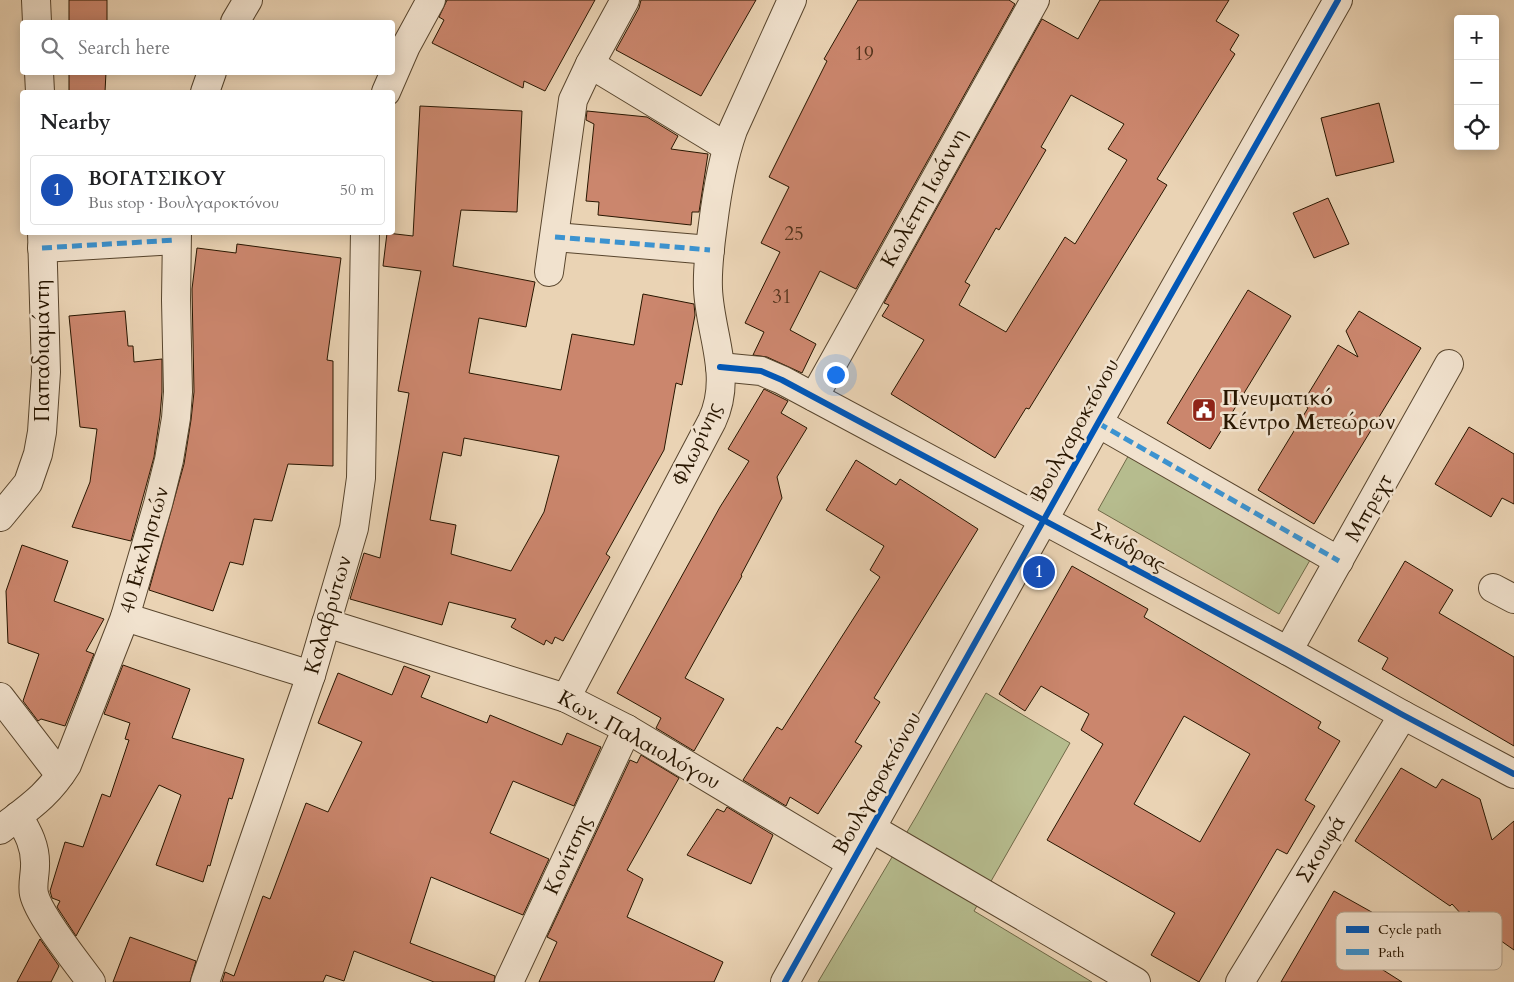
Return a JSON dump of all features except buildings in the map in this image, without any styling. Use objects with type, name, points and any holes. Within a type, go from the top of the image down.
[{"type":"street","points":[[36,0],[37,20]]},
{"type":"street","points":[[236,20],[248,0]]},
{"type":"street","points":[[395,71],[406,46],[431,0]]},
{"type":"street","points":[[550,272],[570,111],[573,100],[590,64],[625,0]]},
{"type":"street","name":"Φλωρίνης","points":[[566,698],[716,411],[721,395],[720,367],[708,288],[710,250],[718,193],[727,147],[738,118],[792,0]]},
{"type":"street","name":"Κωλέττη Ιωάννη","points":[[814,397],[1035,0]]},
{"type":"street","name":"Βουλγαροκτόνου","points":[[784,982],[1338,0]]},
{"type":"street","points":[[590,64],[727,147]]},
{"type":"street","points":[[39,75],[40,90]]},
{"type":"street","points":[[206,90],[211,75]]},
{"type":"street","points":[[387,90],[393,75]]},
{"type":"street","name":"Καλαβρύτων","points":[[205,982],[311,675],[354,528],[359,497],[364,376],[365,235]]},
{"type":"street","points":[[42,240],[176,236]]},
{"type":"street","name":"40 Εκκλησιών","points":[[9,823],[41,798],[60,775],[72,754],[125,617],[158,504],[169,460],[178,392],[176,236]]},
{"type":"street","points":[[555,237],[710,250]]},
{"type":"street","name":"Παπαδιαμάντη","points":[[0,517],[28,483],[38,454],[42,432],[46,372],[42,240]]},
{"type":"street","name":"Μπρεχτ","points":[[1288,651],[1449,364]]},
{"type":"street","name":"Σκύδρας","points":[[720,367],[749,369],[770,374],[1514,774]]},
{"type":"street","points":[[1098,423],[1339,561]]},
{"type":"street","points":[[125,617],[311,675]]},
{"type":"street","name":"Κων. Παλαιολόγου","points":[[326,623],[566,698],[627,729],[851,863]]},
{"type":"street","points":[[0,696],[60,775]]},
{"type":"street","name":"Σκουφά","points":[[1240,982],[1403,715]]},
{"type":"street","name":"Κονίτσης","points":[[509,982],[627,729]]},
{"type":"street","points":[[9,823],[27,831],[34,847],[34,893],[37,902],[43,915],[90,982]]},
{"type":"street","points":[[871,828],[1136,982]]},
{"type":"green space","points":[[1131,451],[1313,555],[1279,614],[1098,510]]},
{"type":"green space","points":[[986,693],[1070,743],[974,911],[1092,982],[818,982],[917,815]]},
{"type":"marked path","points":[[555,237],[710,250]]},
{"type":"marked path","points":[[42,248],[176,240]]},
{"type":"marked path","points":[[1098,423],[1339,561]]},
{"type":"cycle path","points":[[785,982],[1098,423],[1338,0]]},
{"type":"cycle path","points":[[720,367],[761,371],[782,380],[1514,774]]},
{"type":"place","name":"Πνευματικό Κέντρο Μετεώρων","points":[[1204,410]]},
{"type":"place","name":"ΒΟΓΑΤΣΙΚΟΥ","points":[[1039,572]]}]
